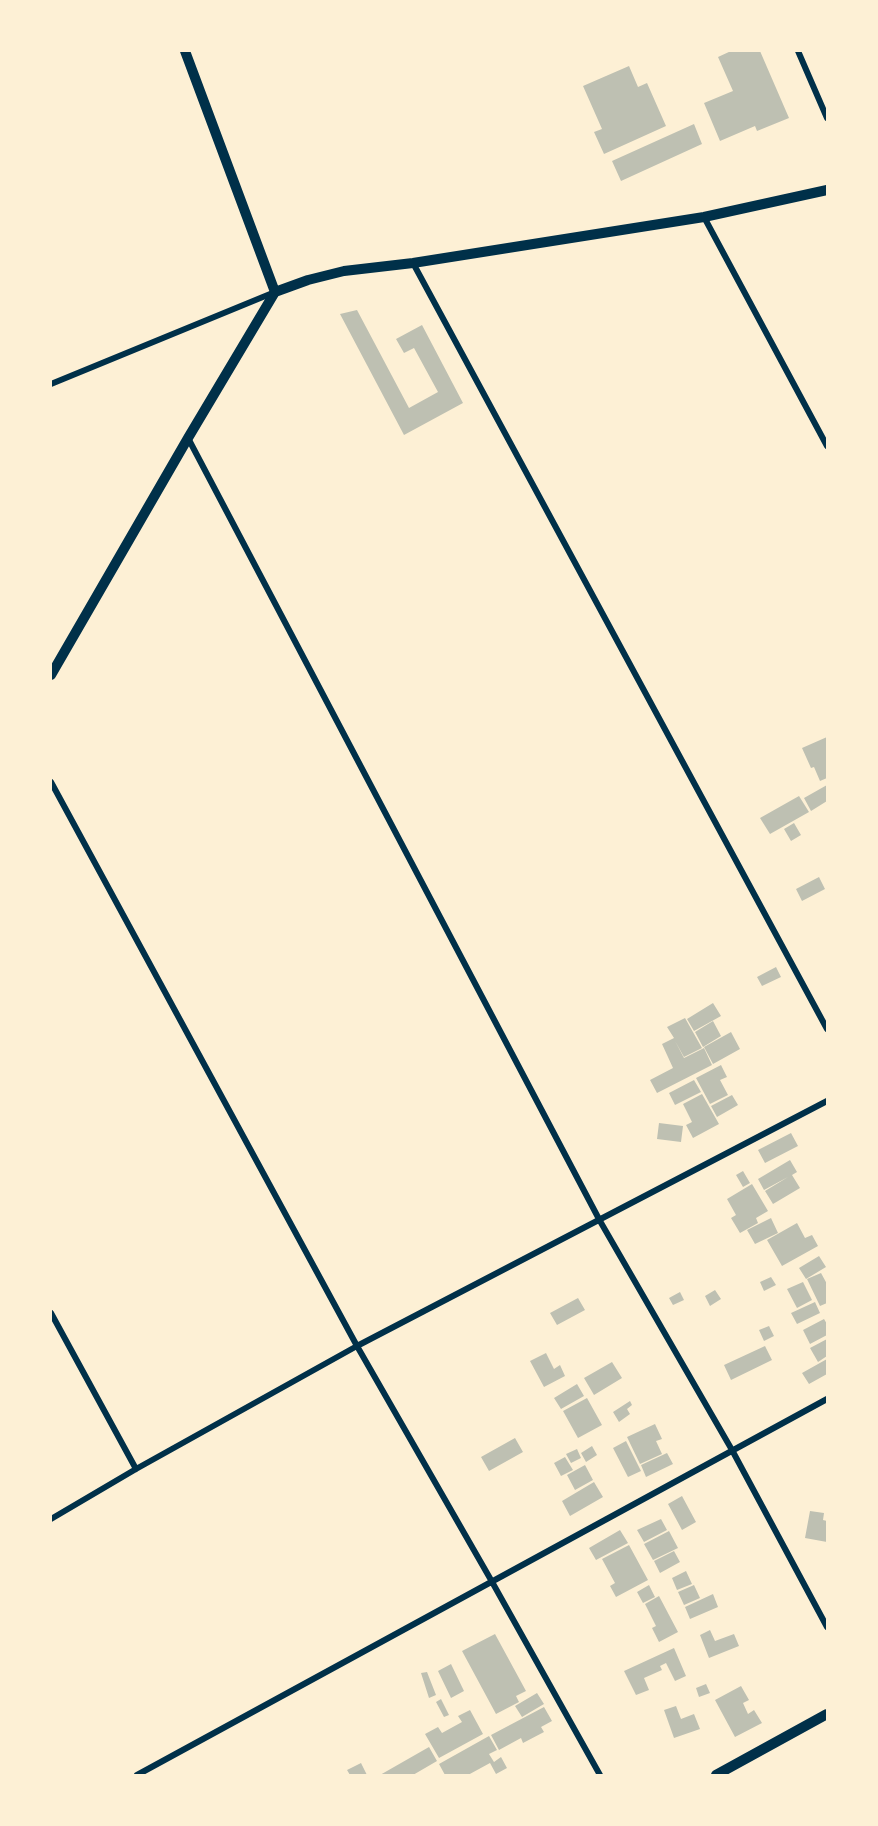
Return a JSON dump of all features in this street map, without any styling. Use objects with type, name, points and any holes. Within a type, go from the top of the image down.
[{"type":"street","points":[[185,51],[275,292]]},
{"type":"street","points":[[798,51],[827,118]]},
{"type":"street","points":[[51,384],[275,292],[344,271],[704,217],[827,190]]},
{"type":"street","points":[[704,217],[827,446]]},
{"type":"street","points":[[413,262],[827,1029]]},
{"type":"street","points":[[51,675],[275,292]]},
{"type":"street","points":[[188,438],[600,1221],[732,1450],[827,1628]]},
{"type":"street","points":[[51,782],[357,1346],[492,1580],[600,1775]]},
{"type":"street","points":[[51,1519],[357,1346],[827,1101]]},
{"type":"street","points":[[51,1313],[136,1469]]},
{"type":"street","points":[[137,1775],[827,1399]]},
{"type":"street","points":[[716,1775],[827,1714]]},
{"type":"building","points":[[731,51],[760,51],[789,118],[757,131],[755,126],[720,141],[704,103],[733,91],[718,57]]},
{"type":"building","points":[[629,66],[638,87],[647,83],[666,126],[604,154],[594,132],[602,129],[583,86]]},
{"type":"building","points":[[694,124],[702,144],[621,181],[612,161]]},
{"type":"building","points":[[357,310],[409,408],[438,392],[414,348],[404,353],[396,339],[422,325],[463,403],[404,435],[340,314]]},
{"type":"building","points":[[827,737],[827,778],[820,781],[802,748]]},
{"type":"building","points":[[827,785],[827,801],[811,811],[804,798]]},
{"type":"building","points":[[799,796],[809,812],[770,834],[760,818]]},
{"type":"building","points":[[794,823],[801,835],[791,841],[784,829]]},
{"type":"building","points":[[819,877],[825,889],[802,901],[796,889]]},
{"type":"building","points":[[776,967],[781,977],[762,986],[757,977]]},
{"type":"building","points":[[713,1003],[721,1016],[694,1031],[687,1019]]},
{"type":"building","points":[[685,1018],[702,1048],[684,1057],[675,1041],[684,1058],[704,1048],[712,1065],[657,1093],[650,1080],[673,1068],[662,1044],[674,1038],[667,1027]]},
{"type":"building","points":[[713,1021],[721,1036],[703,1047],[695,1032]]},
{"type":"building","points":[[731,1032],[740,1049],[713,1064],[704,1047]]},
{"type":"building","points":[[721,1065],[727,1077],[720,1080],[728,1095],[710,1104],[696,1078]]},
{"type":"building","points":[[694,1080],[701,1092],[675,1105],[669,1093]]},
{"type":"building","points":[[702,1094],[719,1124],[693,1138],[686,1125],[692,1122],[683,1104]]},
{"type":"building","points":[[732,1095],[738,1105],[717,1117],[711,1106]]},
{"type":"building","points":[[659,1123],[683,1126],[681,1142],[657,1139]]},
{"type":"building","points":[[791,1133],[798,1146],[765,1163],[758,1150]]},
{"type":"building","points":[[790,1160],[797,1172],[792,1175],[800,1188],[773,1204],[765,1191],[788,1177],[764,1190],[758,1179]]},
{"type":"building","points":[[743,1171],[750,1183],[743,1187],[736,1175]]},
{"type":"building","points":[[752,1184],[768,1211],[756,1218],[758,1223],[740,1233],[731,1218],[736,1215],[727,1199]]},
{"type":"building","points":[[771,1218],[778,1233],[755,1244],[747,1230]]},
{"type":"building","points":[[797,1223],[805,1238],[812,1235],[818,1246],[782,1266],[767,1240]]},
{"type":"building","points":[[819,1256],[826,1267],[806,1279],[799,1268]]},
{"type":"building","points":[[821,1273],[827,1284],[827,1303],[820,1306],[807,1279]]},
{"type":"building","points":[[771,1277],[776,1285],[764,1291],[760,1282]]},
{"type":"building","points":[[803,1282],[812,1300],[797,1308],[787,1289]]},
{"type":"building","points":[[715,1290],[721,1299],[710,1306],[705,1296]]},
{"type":"building","points":[[680,1292],[684,1300],[673,1305],[669,1298]]},
{"type":"building","points":[[578,1298],[585,1310],[557,1325],[550,1313]]},
{"type":"building","points":[[815,1302],[820,1313],[797,1324],[791,1313]]},
{"type":"building","points":[[824,1319],[827,1324],[827,1335],[810,1344],[803,1330]]},
{"type":"building","points":[[769,1326],[774,1336],[764,1341],[759,1330]]},
{"type":"building","points":[[827,1339],[827,1356],[818,1362],[810,1348]]},
{"type":"building","points":[[765,1346],[772,1360],[731,1380],[724,1365]]},
{"type":"building","points":[[546,1353],[554,1369],[560,1365],[565,1376],[544,1387],[530,1361]]},
{"type":"building","points":[[827,1359],[827,1374],[809,1384],[802,1373]]},
{"type":"building","points":[[612,1362],[622,1378],[594,1395],[584,1378]]},
{"type":"building","points":[[577,1384],[584,1396],[561,1409],[554,1398]]},
{"type":"building","points":[[587,1398],[602,1425],[578,1438],[563,1411]]},
{"type":"building","points":[[630,1401],[632,1405],[627,1409],[630,1414],[619,1422],[613,1412]]},
{"type":"building","points":[[655,1424],[662,1439],[656,1441],[662,1454],[640,1464],[627,1437]]},
{"type":"building","points":[[515,1438],[523,1452],[489,1471],[481,1457]]},
{"type":"building","points":[[626,1441],[641,1471],[628,1477],[613,1448]]},
{"type":"building","points":[[592,1446],[597,1455],[586,1462],[581,1453]]},
{"type":"building","points":[[577,1449],[581,1458],[571,1463],[566,1454]]},
{"type":"building","points":[[667,1453],[673,1464],[646,1477],[641,1465]]},
{"type":"building","points":[[565,1457],[573,1470],[561,1476],[554,1463]]},
{"type":"building","points":[[585,1465],[593,1480],[575,1490],[567,1475]]},
{"type":"building","points":[[594,1482],[603,1497],[570,1516],[562,1501]]},
{"type":"building","points":[[682,1496],[696,1522],[682,1530],[668,1504]]},
{"type":"building","points":[[810,1511],[824,1513],[823,1520],[827,1521],[827,1542],[805,1538]]},
{"type":"building","points":[[661,1519],[667,1530],[644,1542],[637,1530]]},
{"type":"building","points":[[620,1530],[628,1543],[596,1560],[589,1548]]},
{"type":"building","points":[[669,1531],[678,1548],[653,1560],[644,1544]]},
{"type":"building","points":[[629,1545],[648,1580],[616,1597],[610,1586],[615,1583],[602,1559]]},
{"type":"building","points":[[674,1551],[680,1562],[660,1573],[654,1561]]},
{"type":"building","points":[[686,1571],[692,1584],[677,1590],[672,1578]]},
{"type":"building","points":[[649,1585],[655,1597],[643,1603],[637,1592]]},
{"type":"building","points":[[694,1585],[700,1598],[684,1605],[678,1592]]},
{"type":"building","points":[[713,1594],[718,1607],[690,1619],[685,1607]]},
{"type":"building","points":[[659,1596],[678,1632],[659,1642],[652,1628],[656,1626],[645,1604]]},
{"type":"building","points":[[710,1630],[715,1641],[734,1634],[739,1646],[709,1658],[700,1635]]},
{"type":"building","points":[[495,1634],[526,1691],[516,1696],[519,1702],[496,1714],[462,1651]]},
{"type":"building","points":[[674,1648],[686,1676],[675,1681],[666,1663],[660,1666],[662,1670],[644,1678],[649,1690],[636,1695],[624,1671]]},
{"type":"building","points":[[451,1664],[464,1691],[451,1698],[438,1671]]},
{"type":"building","points":[[427,1672],[436,1695],[429,1698],[421,1673]]},
{"type":"building","points":[[706,1684],[710,1693],[699,1697],[696,1688]]},
{"type":"building","points":[[741,1686],[749,1700],[743,1703],[748,1714],[754,1710],[762,1723],[735,1737],[715,1700]]},
{"type":"building","points":[[537,1693],[544,1704],[522,1717],[515,1706]]},
{"type":"building","points":[[441,1699],[449,1715],[444,1717],[436,1702]]},
{"type":"building","points":[[676,1706],[681,1719],[694,1714],[700,1729],[674,1738],[664,1710]]},
{"type":"building","points":[[544,1707],[552,1721],[541,1727],[544,1732],[523,1743],[521,1738],[499,1750],[491,1735]]},
{"type":"building","points":[[470,1710],[483,1734],[439,1758],[425,1734],[438,1727],[442,1733],[462,1722],[458,1716]]},
{"type":"building","points":[[489,1736],[497,1750],[489,1754],[494,1762],[501,1757],[507,1768],[496,1774],[490,1763],[468,1775],[445,1775],[439,1764]]},
{"type":"building","points":[[429,1747],[437,1761],[413,1775],[380,1775]]},
{"type":"building","points":[[361,1763],[367,1775],[350,1775],[347,1770]]}]
